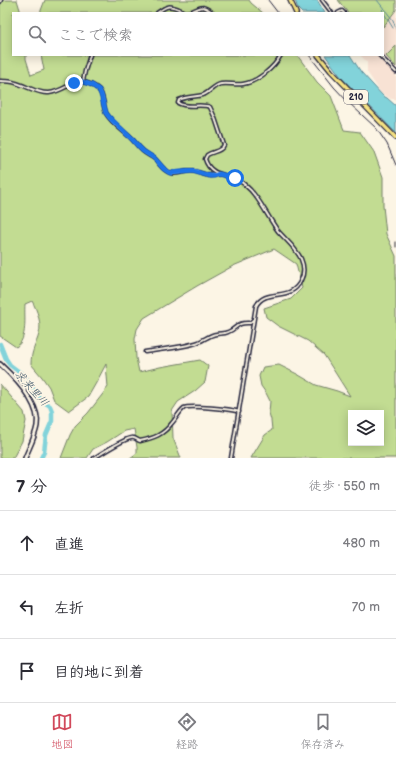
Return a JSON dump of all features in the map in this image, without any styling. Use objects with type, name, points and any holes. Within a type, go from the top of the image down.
[{"type":"highway","points":[[290,0],[296,12]]},
{"type":"highway","name":"210","points":[[319,56],[396,138]]},
{"type":"main road","points":[[0,364],[26,394],[34,405],[38,416],[36,433],[25,458]]},
{"type":"street","points":[[322,0],[331,12]]},
{"type":"street","points":[[158,12],[164,7],[171,6],[184,12]]},
{"type":"street","points":[[188,12],[205,7],[212,12]]},
{"type":"street","points":[[83,82],[90,56]]},
{"type":"street","points":[[232,458],[256,306],[261,299],[267,296],[286,294],[294,290],[302,279],[304,272],[303,265],[295,250],[279,232],[245,185],[236,179],[219,174],[207,164],[205,159],[207,155],[220,150],[224,144],[210,107],[182,105],[178,104],[178,100],[205,94],[216,86],[222,84],[242,85],[251,82],[263,75],[274,65],[280,56]]},
{"type":"street","points":[[380,56],[396,72]]},
{"type":"street","points":[[0,81],[15,82],[45,93],[50,93],[79,81],[92,85],[99,90],[106,113],[110,118],[143,151],[154,158],[164,169],[170,173],[193,171],[210,176],[219,174]]},
{"type":"street","points":[[145,352],[196,343],[216,334],[229,332],[237,325],[243,322],[250,323],[254,319]]},
{"type":"street","points":[[94,458],[124,440],[134,438],[140,441],[162,434],[186,407],[236,410],[239,412]]},
{"type":"shaded area","points":[[396,10],[396,46],[386,56],[396,67],[396,99],[391,99],[381,93],[367,72],[367,62],[361,56],[384,56],[384,26]]},
{"type":"green space","points":[[0,0],[17,0],[21,12],[12,12],[12,56],[26,56],[31,75],[44,70],[41,56],[298,56],[317,82],[331,96],[344,130],[360,132],[374,152],[383,177],[383,206],[386,234],[396,256],[396,458],[251,458],[265,435],[272,430],[269,413],[270,401],[261,386],[259,376],[263,367],[279,365],[316,385],[350,396],[324,355],[308,341],[278,326],[266,317],[264,308],[291,299],[302,288],[296,264],[274,249],[233,266],[197,286],[144,318],[137,329],[135,339],[136,358],[139,372],[200,360],[208,366],[205,382],[195,391],[178,402],[172,411],[173,438],[181,458],[130,458],[137,453],[134,429],[124,431],[93,449],[87,458],[61,458],[75,426],[88,413],[108,387],[106,364],[88,397],[69,411],[54,400],[49,387],[31,364],[32,355],[40,330],[37,312],[32,301],[25,304],[24,333],[20,343],[16,347],[0,336]]},
{"type":"green space","points":[[45,0],[249,0],[262,12],[40,12]]},
{"type":"green space","points":[[338,0],[396,0],[396,10],[384,26],[384,12],[347,12]]},
{"type":"green space","points":[[396,46],[396,67],[386,56]]},
{"type":"green space","points":[[0,384],[24,412],[26,421],[22,441],[13,458],[0,458]]},
{"type":"water","points":[[295,0],[317,0],[324,12],[301,12],[298,9]]},
{"type":"water","points":[[326,56],[351,56],[361,72],[383,96],[396,106],[396,133],[341,77]]},
{"type":"waterway","points":[[377,0],[393,20],[396,29]]},
{"type":"waterway","points":[[384,13],[393,28]]},
{"type":"waterway","name":"求来里川","points":[[0,344],[10,365],[29,381],[41,400],[50,406],[52,411],[52,421],[46,435],[44,452],[41,458]]},
{"type":"railway","points":[[268,0],[277,12]]},
{"type":"railway","points":[[310,56],[334,87],[376,128],[387,144],[396,165]]},
{"type":"railway","points":[[396,242],[396,247]]},
{"type":"route","points":[[74,83],[79,81],[83,82],[92,85],[99,90],[106,113],[114,123],[143,151],[154,158],[170,173],[193,171],[210,176],[219,174],[226,177],[235,178]]}]
